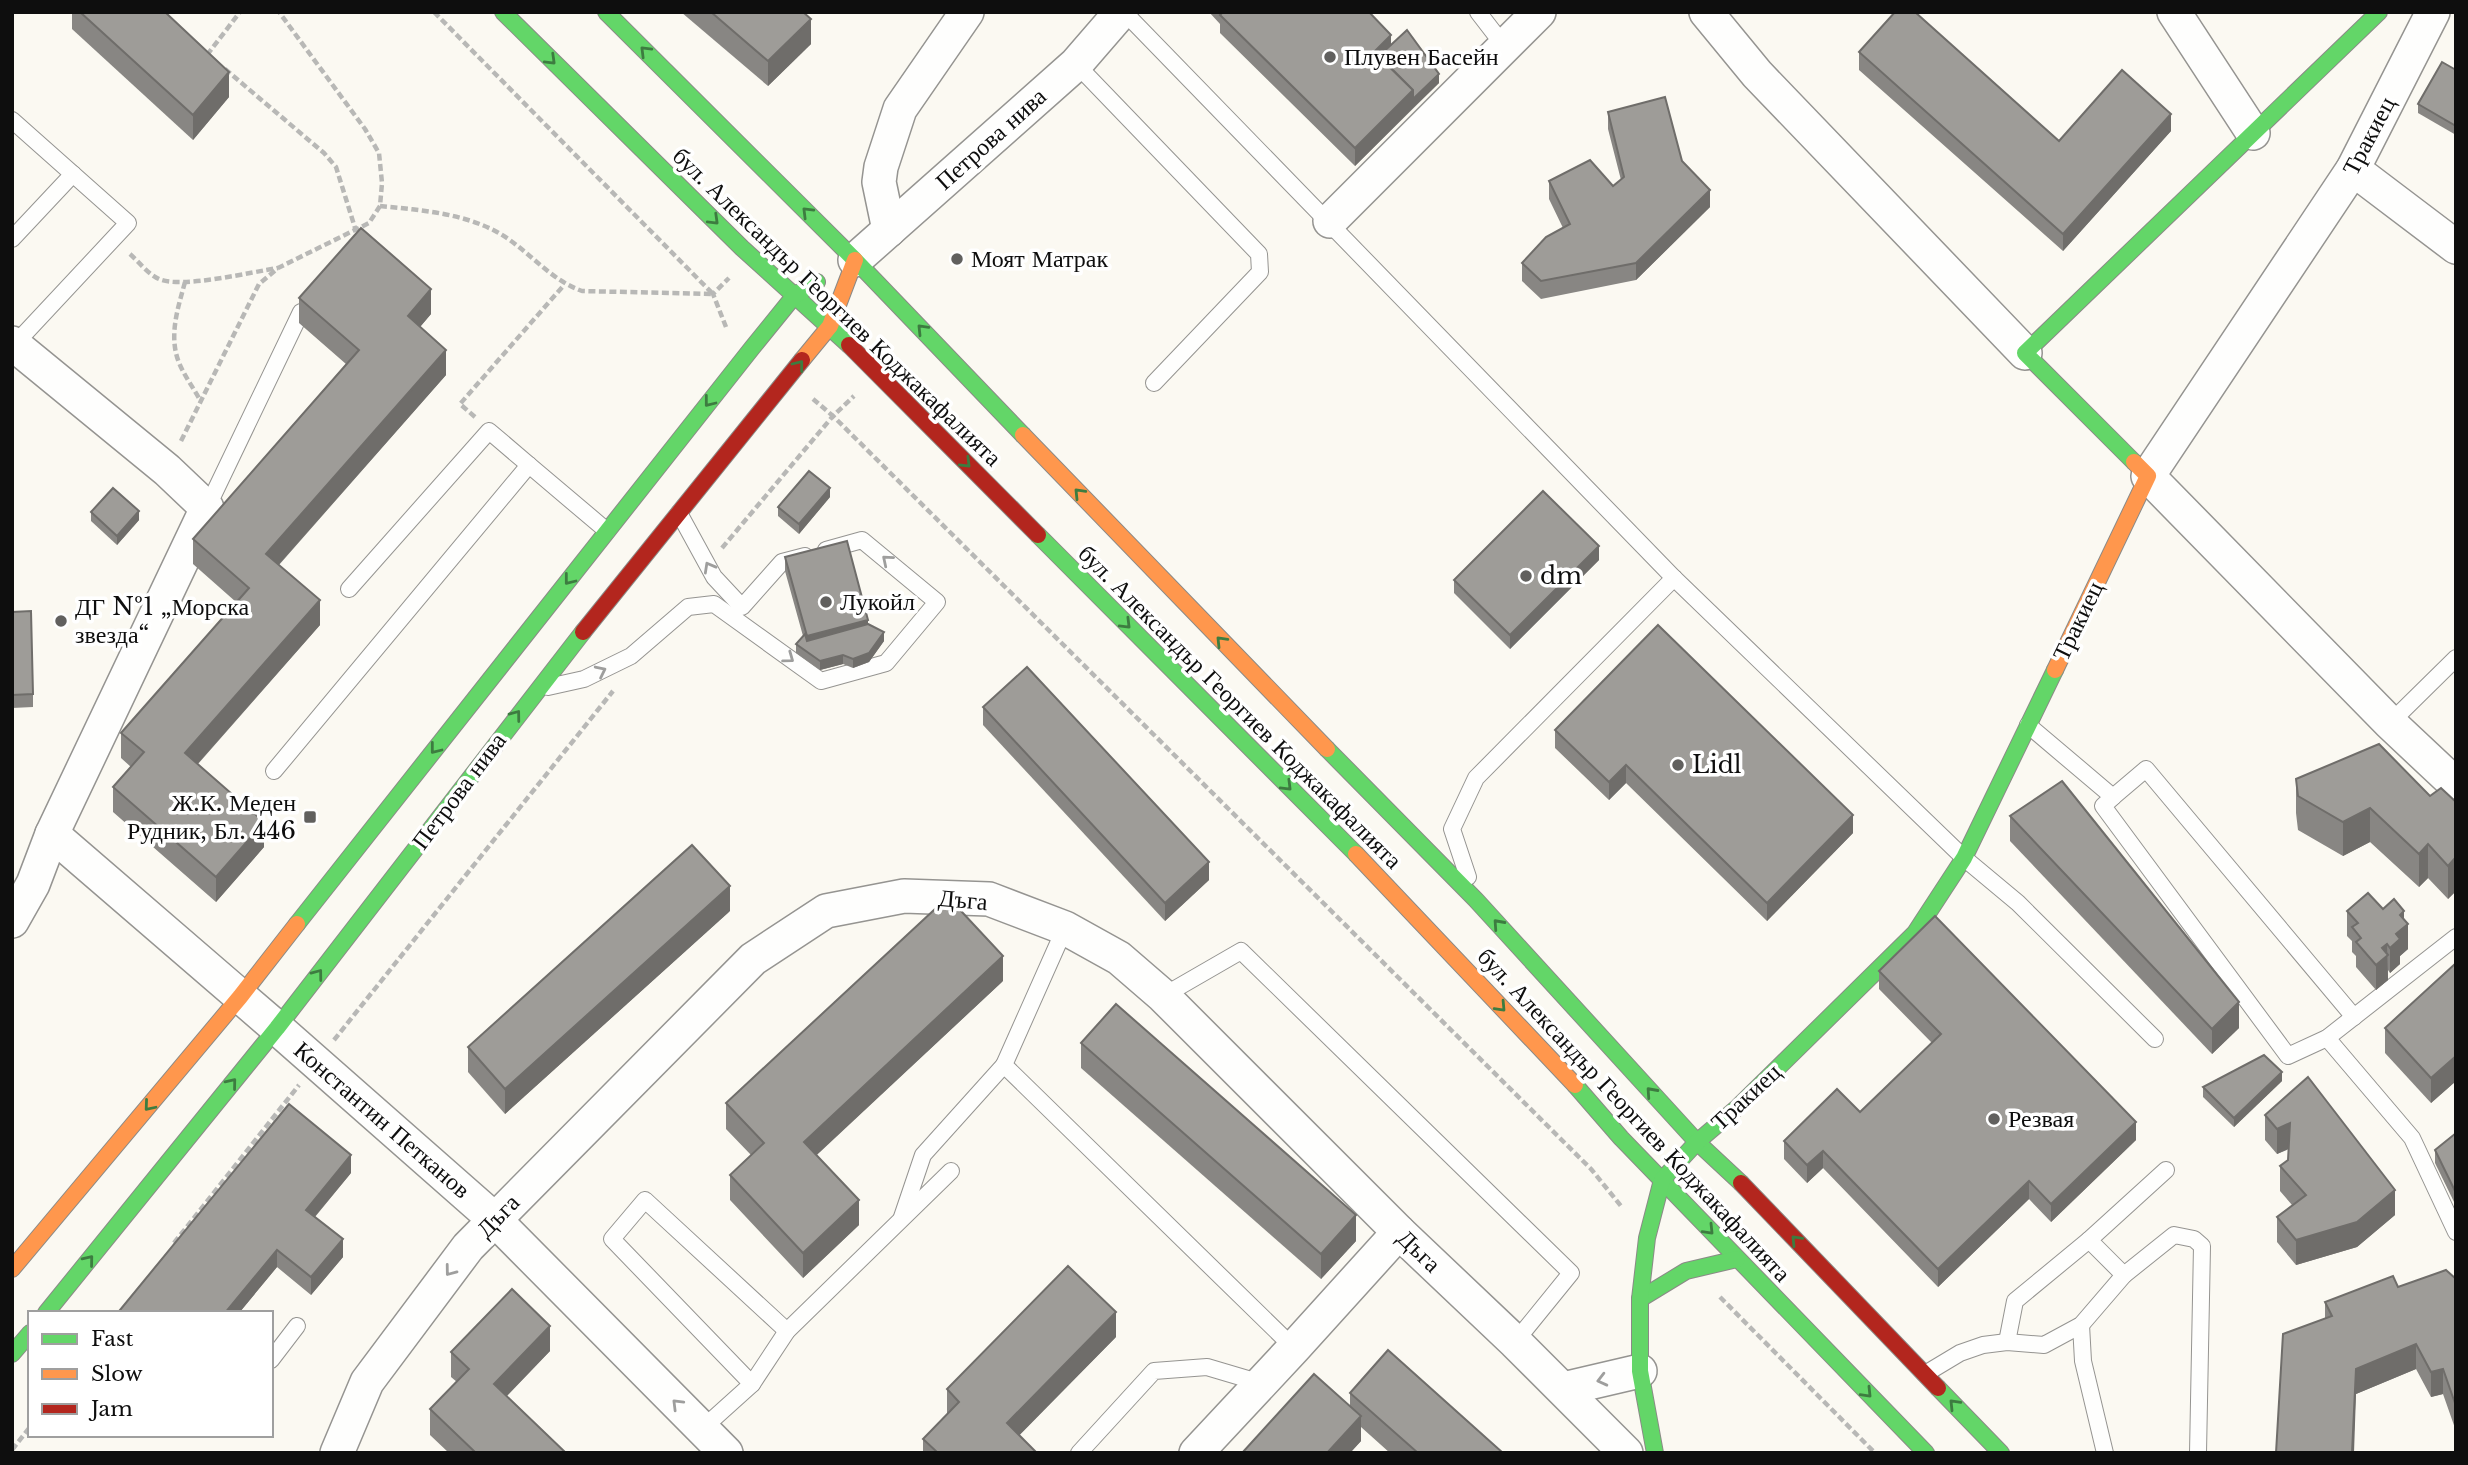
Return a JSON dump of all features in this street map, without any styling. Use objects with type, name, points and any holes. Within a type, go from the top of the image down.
[{"type":"street","name":"бул. Александър Георгиев Коджакафалията","points":[[503,12],[742,248],[830,326],[1387,886],[1737,1259],[1926,1453]]},
{"type":"street","name":"бул. Александър Георгиев Коджакафалията","points":[[606,12],[855,260],[1269,690],[1476,900],[1697,1142],[1749,1191],[2001,1453]]},
{"type":"street","points":[[889,230],[879,182],[881,167],[900,109],[967,12]]},
{"type":"street","name":"Петрова нива","points":[[12,1269],[240,997],[795,295],[855,260],[1076,64],[1122,12]]},
{"type":"street","points":[[1330,221],[1539,12]]},
{"type":"street","points":[[1706,12],[1757,74],[2025,354],[2390,723],[2456,785]]},
{"type":"street","points":[[2174,12],[2253,133]]},
{"type":"street","points":[[2025,354],[2379,12]]},
{"type":"street","name":"Тракиец","points":[[1662,1180],[1697,1142],[1738,1107],[1915,933],[1964,858],[2148,476],[2353,169],[2433,12]]},
{"type":"street","points":[[2353,169],[2456,247]]},
{"type":"street","name":"Петрова нива","points":[[48,1311],[277,1028],[536,690],[830,326],[855,260]]},
{"type":"street","points":[[12,921],[33,884],[52,834],[207,508],[167,470],[13,344]]},
{"type":"street","name":"Константин Петканов","points":[[52,834],[494,1219],[726,1453]]},
{"type":"street","name":"Дъга","points":[[337,1453],[367,1382],[468,1247],[753,959],[826,911],[904,896],[989,899],[1065,928],[1118,958],[1163,996],[1399,1232],[1515,1342],[1626,1453]]},
{"type":"street","points":[[1655,1453],[1640,1371],[1640,1299],[1647,1238],[1662,1180]]},
{"type":"street","points":[[1195,1453],[1399,1232]]},
{"type":"street","points":[[1640,1299],[1686,1271],[1737,1259]]},
{"type":"street","points":[[12,1354],[28,1335]]},
{"type":"street","points":[[1563,1389],[1640,1371]]},
{"type":"street","points":[[1593,1419],[1612,1420],[1648,1413]]},
{"type":"lane","points":[[1122,12],[1330,221],[1674,578],[1964,858],[2018,903],[2155,1039]]},
{"type":"lane","points":[[1478,12],[1505,47]]},
{"type":"lane","points":[[1076,64],[1259,254],[1260,272],[1153,383]]},
{"type":"lane","points":[[13,344],[128,223],[14,125]]},
{"type":"lane","points":[[12,239],[73,174]]},
{"type":"lane","points":[[207,508],[301,312]]},
{"type":"lane","points":[[349,589],[489,430],[607,532]]},
{"type":"lane","points":[[274,771],[529,465]]},
{"type":"lane","points":[[679,513],[714,577],[737,612],[821,681],[886,663],[937,602],[862,540],[782,562],[737,612]]},
{"type":"lane","points":[[1476,900],[1452,829],[1476,778],[1674,578]]},
{"type":"lane","points":[[536,690],[584,679],[631,656],[688,607],[714,604],[737,612]]},
{"type":"lane","points":[[2390,723],[2456,658]]},
{"type":"lane","points":[[2028,725],[2113,797]]},
{"type":"lane","points":[[2354,1017],[2146,769],[2103,806],[2288,1056],[2328,1038],[2456,937]]},
{"type":"lane","points":[[900,1222],[923,1155],[1004,1065],[1065,928]]},
{"type":"lane","points":[[1163,996],[1241,951],[1571,1273],[1515,1342]]},
{"type":"lane","points":[[2328,1038],[2412,1138],[2456,1232]]},
{"type":"lane","points":[[1004,1065],[1294,1348]]},
{"type":"lane","points":[[2007,1342],[2015,1301],[2089,1240],[2166,1170]]},
{"type":"lane","points":[[702,1429],[752,1384],[787,1331],[951,1171]]},
{"type":"lane","points":[[752,1384],[612,1240],[645,1200],[787,1331]]},
{"type":"lane","points":[[1925,1374],[1960,1353],[1983,1345],[2007,1342],[2044,1345],[2081,1325],[2124,1275],[2174,1235],[2194,1239],[2202,1246],[2198,1453]]},
{"type":"lane","points":[[2089,1240],[2124,1275]]},
{"type":"lane","points":[[2081,1325],[2082,1362],[2105,1453]]},
{"type":"lane","points":[[273,1357],[297,1326]]},
{"type":"lane","points":[[1079,1453],[1154,1371],[1207,1367],[1261,1383]]},
{"type":"path","points":[[207,55],[240,12]]},
{"type":"path","points":[[167,470],[258,284],[278,268],[369,223],[380,206],[382,183],[379,153],[365,129],[279,12]]},
{"type":"path","points":[[380,206],[463,218],[498,232],[564,285],[582,291],[713,294],[434,12]]},
{"type":"path","points":[[196,46],[324,153],[336,167],[356,231]]},
{"type":"path","points":[[114,239],[155,277],[166,282],[185,282],[278,268]]},
{"type":"path","points":[[185,282],[174,319],[175,340],[178,360],[200,401]]},
{"type":"path","points":[[489,430],[460,404],[564,285]]},
{"type":"path","points":[[708,565],[833,416],[1591,1170],[1647,1238]]},
{"type":"path","points":[[171,1248],[614,690],[631,656]]},
{"type":"path","points":[[1686,1271],[1716,1293],[1875,1453]]},
{"type":"path","points":[[12,1450],[28,1430]]},
{"type":"building","points":[[80,12],[165,12],[229,72],[193,115]]},
{"type":"building","points":[[711,12],[803,12],[811,19],[768,61]]},
{"type":"building","points":[[1223,12],[1369,12],[1391,35],[1374,52],[1413,90],[1355,148],[1220,15]]},
{"type":"building","points":[[1895,12],[1915,12],[2059,141],[2122,70],[2171,114],[2063,234],[1859,52]]},
{"type":"building","points":[[1407,30],[1439,74],[1413,99],[1413,90],[1379,56]]},
{"type":"building","points":[[2442,62],[2456,70],[2456,126],[2418,104]]},
{"type":"building","points":[[1665,97],[1682,161],[1710,190],[1636,263],[1541,281],[1522,263],[1546,237],[1570,224],[1549,181],[1590,160],[1613,186],[1624,177],[1608,112]]},
{"type":"building","points":[[361,228],[431,289],[408,316],[446,350],[266,554],[320,600],[185,753],[264,822],[216,877],[113,787],[144,752],[121,733],[249,588],[193,539],[359,350],[299,298]]},
{"type":"building","points":[[809,471],[830,488],[799,524],[778,507]]},
{"type":"building","points":[[113,488],[139,511],[117,536],[91,512]]},
{"type":"building","name":"dm","points":[[1543,491],[1599,546],[1510,635],[1454,580]]},
{"type":"building","points":[[847,541],[868,620],[807,636],[785,557]]},
{"type":"building","points":[[31,611],[33,694],[12,695],[12,612]]},
{"type":"building","points":[[868,624],[884,632],[869,653],[853,659],[843,655],[820,661],[796,644],[805,634],[807,641]]},
{"type":"building","name":"Lidl","points":[[1658,625],[1853,815],[1767,903],[1626,765],[1609,782],[1555,730]]},
{"type":"building","points":[[1027,667],[1209,862],[1165,903],[983,707]]},
{"type":"building","points":[[2379,744],[2430,796],[2441,788],[2456,802],[2456,857],[2448,866],[2428,844],[2419,854],[2370,808],[2343,822],[2298,796],[2296,779]]},
{"type":"building","points":[[2062,781],[2239,1002],[2212,1029],[2010,816]]},
{"type":"building","points":[[692,845],[730,886],[505,1089],[468,1047]]},
{"type":"building","points":[[2368,893],[2383,909],[2394,899],[2404,911],[2400,915],[2408,924],[2396,934],[2400,939],[2390,948],[2387,944],[2382,948],[2388,955],[2376,965],[2356,942],[2361,938],[2352,927],[2358,923],[2347,911]]},
{"type":"building","points":[[948,897],[1003,956],[804,1142],[859,1200],[803,1253],[730,1175],[764,1143],[726,1103]]},
{"type":"building","name":"Резвая","points":[[1935,916],[2136,1122],[2051,1204],[2029,1181],[1938,1269],[1823,1151],[1807,1165],[1784,1141],[1837,1089],[1860,1112],[1941,1034],[1879,971]]},
{"type":"building","points":[[2456,963],[2456,1056],[2431,1078],[2385,1028]]},
{"type":"building","points":[[1116,1004],[1356,1215],[1321,1254],[1081,1043]]},
{"type":"building","points":[[2264,1055],[2282,1072],[2234,1118],[2203,1087]]},
{"type":"building","points":[[2308,1077],[2395,1190],[2357,1222],[2296,1240],[2277,1217],[2306,1195],[2280,1166],[2288,1160],[2290,1123],[2277,1129],[2265,1115]]},
{"type":"building","points":[[289,1104],[351,1155],[306,1210],[343,1239],[311,1277],[277,1250],[227,1311],[120,1310]]},
{"type":"building","points":[[2456,1133],[2456,1193],[2435,1150]]},
{"type":"building","points":[[1068,1266],[1116,1312],[1007,1423],[1037,1453],[938,1453],[923,1439],[959,1402],[947,1389]]},
{"type":"building","points":[[2446,1270],[2456,1279],[2456,1406],[2443,1369],[2431,1372],[2416,1344],[2356,1369],[2352,1453],[2276,1453],[2283,1334],[2332,1316],[2325,1302],[2393,1276],[2398,1287]]},
{"type":"building","points":[[512,1289],[550,1326],[494,1384],[566,1453],[476,1453],[430,1409],[469,1369],[451,1352]]},
{"type":"building","points":[[1388,1350],[1503,1453],[1418,1453],[1350,1393]]},
{"type":"building","points":[[1314,1374],[1361,1416],[1327,1453],[1242,1453]]},
{"type":"traffic: fast","points":[[503,12],[742,248],[849,345]]},
{"type":"traffic: fast","points":[[606,12],[855,260],[1023,435]]},
{"type":"traffic: fast","points":[[2134,462],[2025,353],[2379,12]]},
{"type":"traffic: fast","points":[[297,924],[752,348],[795,295],[817,282]]},
{"type":"traffic: fast","points":[[1038,535],[1356,854]]},
{"type":"traffic: fast","points":[[48,1311],[277,1028],[583,632]]},
{"type":"traffic: fast","points":[[1655,1453],[1640,1371],[1640,1299],[1647,1238],[1662,1180],[1697,1142],[1738,1107],[1915,933],[1964,858],[2055,670]]},
{"type":"traffic: fast","points":[[1327,749],[1476,900],[1697,1142],[1741,1183]]},
{"type":"traffic: fast","points":[[1575,1085],[1621,1138],[1926,1453]]},
{"type":"traffic: fast","points":[[1640,1299],[1686,1271],[1737,1259]]},
{"type":"traffic: fast","points":[[12,1354],[28,1335]]},
{"type":"traffic: fast","points":[[1938,1388],[2001,1453]]},
{"type":"traffic: slow","points":[[802,360],[830,326],[855,260]]},
{"type":"traffic: slow","points":[[1023,435],[1327,749]]},
{"type":"traffic: slow","points":[[2055,670],[2148,476],[2134,462]]},
{"type":"traffic: slow","points":[[1356,854],[1575,1085]]},
{"type":"traffic: slow","points":[[12,1269],[240,997],[297,924]]},
{"type":"traffic: jam","points":[[849,345],[1038,535]]},
{"type":"traffic: jam","points":[[583,632],[802,360]]},
{"type":"traffic: jam","points":[[1741,1183],[1938,1388]]},
{"type":"place","name":"Плувен Басейн","points":[[1330,57]]},
{"type":"place","name":"Моят Матрак","points":[[957,259]]},
{"type":"place","name":"dm","points":[[1526,576]]},
{"type":"place","name":"Лукойл","points":[[826,602]]},
{"type":"place","name":"ДГ №1 „Морска звезда“","points":[[61,621]]},
{"type":"place","name":"Lidl","points":[[1678,765]]},
{"type":"place","name":"Ж.К. Меден Рудник, Бл. 446","points":[[310,817]]},
{"type":"place","name":"Резвая","points":[[1994,1119]]}]
